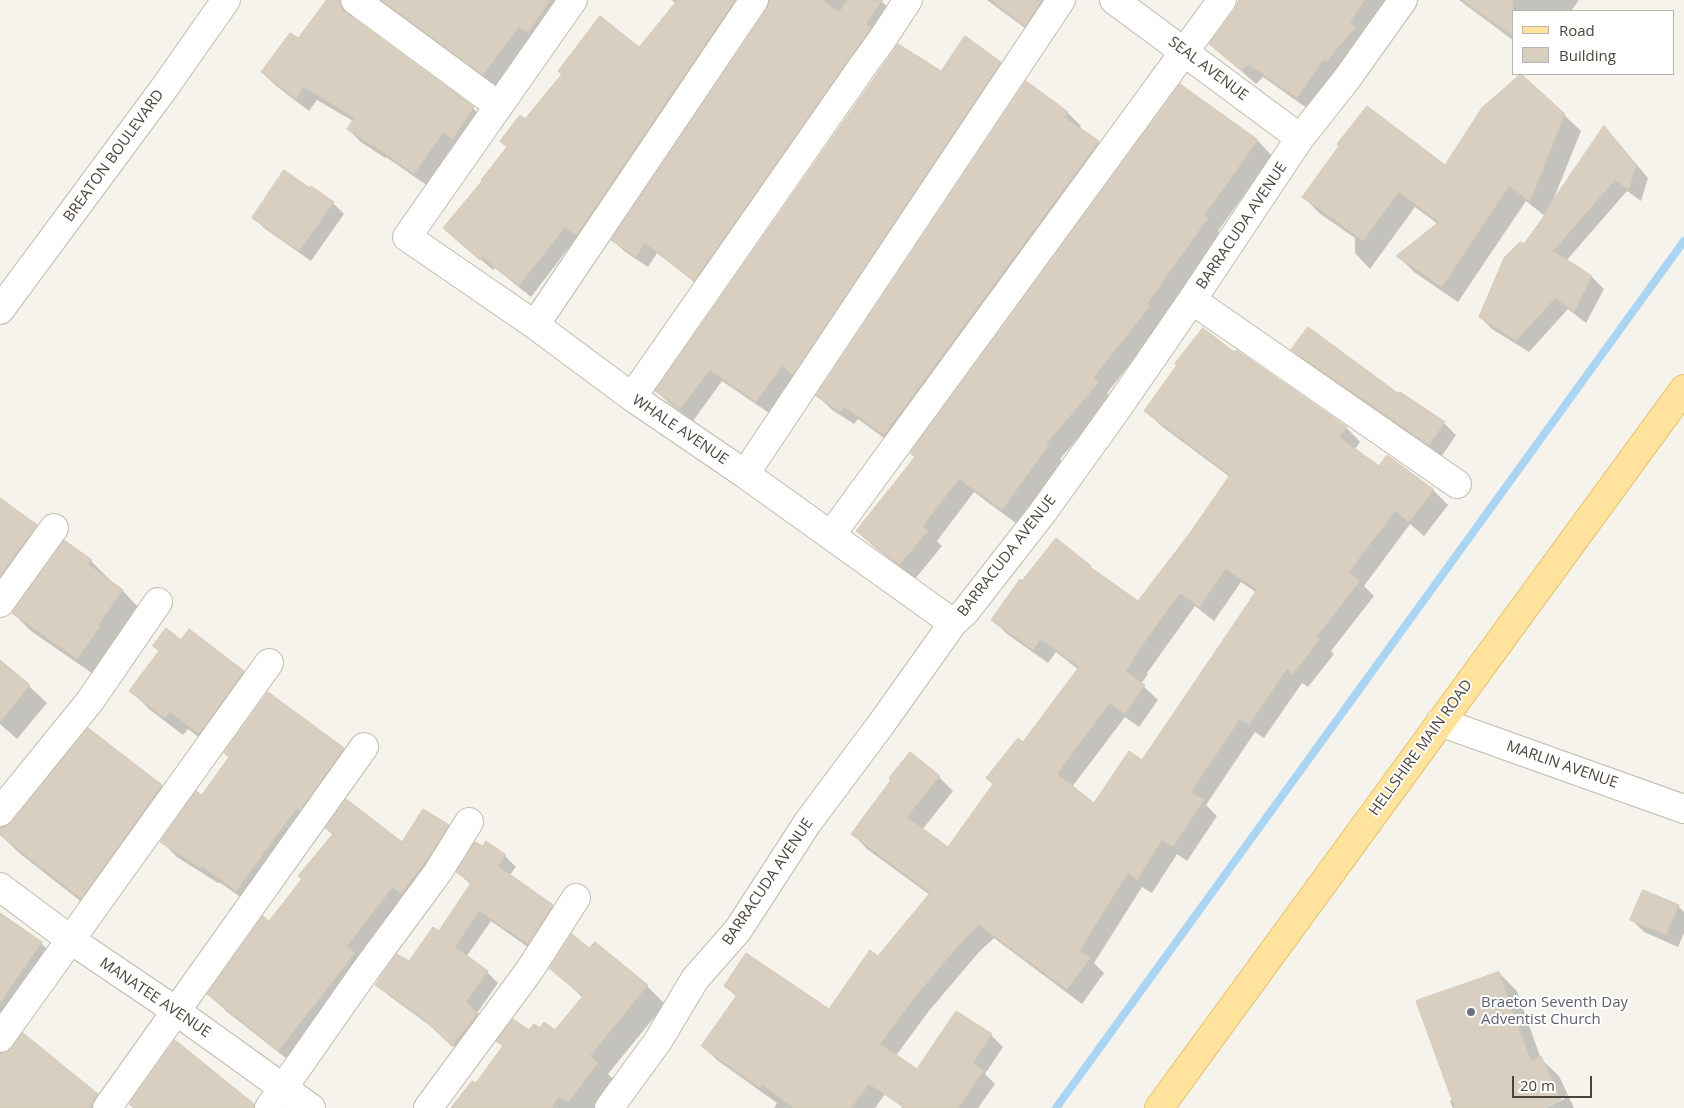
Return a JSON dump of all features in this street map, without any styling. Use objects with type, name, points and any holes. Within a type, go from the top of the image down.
[{"type":"main road","name":"HELLSHIRE MAIN ROAD","points":[[1159,1108],[1684,389]]},
{"type":"street","name":"BREATON BOULEVARD","points":[[0,310],[165,87],[226,0]]},
{"type":"street","points":[[355,0],[499,106],[573,0]]},
{"type":"street","points":[[535,325],[754,0]]},
{"type":"street","points":[[632,397],[908,0]]},
{"type":"street","points":[[745,474],[1061,0]]},
{"type":"street","name":"SEAL AVENUE","points":[[1114,0],[1300,138]]},
{"type":"street","points":[[831,535],[1222,0]]},
{"type":"street","name":"BARRACUDA AVENUE","points":[[609,1108],[658,1041],[695,979],[738,930],[808,822],[882,723],[953,623],[965,612],[1043,512],[1119,406],[1300,138],[1346,80],[1402,0]]},
{"type":"street","name":"WHALE AVENUE","points":[[499,106],[407,237],[535,325],[632,397],[745,474],[953,623]]},
{"type":"street","points":[[1192,300],[1457,484]]},
{"type":"street","points":[[0,603],[54,528]]},
{"type":"street","points":[[0,812],[90,702],[158,602]]},
{"type":"street","points":[[0,1038],[269,663]]},
{"type":"street","name":"MARLIN AVENUE","points":[[1440,722],[1684,809]]},
{"type":"street","points":[[107,1108],[364,747]]},
{"type":"street","points":[[276,1098],[365,971],[438,872],[469,822]]},
{"type":"street","name":"MANATEE AVENUE","points":[[0,887],[71,940],[176,1010],[276,1098],[311,1108]]},
{"type":"street","points":[[428,1108],[529,971],[576,898]]},
{"type":"building","points":[[327,0],[340,0],[341,7],[346,13],[474,107],[453,139],[443,133],[414,174],[347,129],[354,118],[304,87],[296,99],[261,72],[290,33],[298,38]]},
{"type":"building","points":[[381,0],[550,0],[528,33],[519,27],[483,75]]},
{"type":"building","points":[[678,0],[735,0],[576,236],[565,227],[519,286],[482,257],[480,260],[443,228],[507,147],[500,141],[520,115],[525,119],[562,74],[558,71],[600,16],[639,47]]},
{"type":"building","points":[[769,0],[823,0],[839,12],[848,0],[883,0],[866,24],[871,28],[694,281],[645,243],[636,257],[611,240],[767,9]]},
{"type":"building","points":[[991,0],[1042,0],[1025,26]]},
{"type":"building","points":[[1239,0],[1365,0],[1350,22],[1356,27],[1326,62],[1323,60],[1297,98],[1248,64],[1242,71],[1209,44],[1235,9]]},
{"type":"building","points":[[1462,0],[1513,0],[1512,35]]},
{"type":"building","points":[[965,36],[1001,62],[793,375],[782,366],[756,402],[710,370],[680,409],[655,391],[898,44],[941,71]]},
{"type":"building","points":[[1522,75],[1565,114],[1530,202],[1509,186],[1442,287],[1396,256],[1439,222],[1399,192],[1363,241],[1302,197],[1339,146],[1337,144],[1367,106],[1445,165],[1482,108]]},
{"type":"building","points":[[1026,81],[1068,112],[1064,117],[1099,141],[884,435],[844,407],[841,412],[816,396]]},
{"type":"building","points":[[1180,84],[1258,140],[1204,216],[1208,218],[1147,304],[1150,306],[1093,378],[1099,382],[1046,444],[1049,445],[1002,510],[959,479],[923,526],[928,531],[899,565],[856,531],[915,457],[910,453]]},
{"type":"building","points":[[1604,126],[1636,165],[1629,190],[1615,180],[1553,251],[1592,276],[1574,312],[1555,298],[1516,341],[1479,317],[1504,258],[1520,242],[1524,244]]},
{"type":"building","points":[[284,170],[334,202],[299,251],[252,218]]},
{"type":"building","points":[[1308,327],[1399,394],[1400,392],[1445,422],[1429,445],[1291,350]]},
{"type":"building","points":[[1203,328],[1234,352],[1236,350],[1347,427],[1339,437],[1379,466],[1387,455],[1434,490],[1409,522],[1395,511],[1349,572],[1360,581],[1317,636],[1320,639],[1293,674],[1287,669],[1249,725],[1240,719],[1191,792],[1204,800],[1173,847],[1162,840],[1137,880],[1128,873],[1080,950],[1090,958],[1067,990],[979,925],[965,938],[914,998],[880,1044],[917,1069],[956,1011],[992,1034],[973,1063],[984,1071],[958,1108],[905,1108],[869,1084],[851,1108],[794,1108],[762,1085],[760,1088],[701,1046],[737,995],[724,986],[746,953],[829,1009],[870,950],[878,956],[930,893],[851,834],[891,780],[889,778],[910,752],[940,776],[907,817],[948,847],[993,784],[986,778],[1018,738],[1023,742],[1079,667],[1041,639],[1033,650],[991,620],[1020,579],[1022,581],[1056,538],[1090,567],[1138,601],[1190,533],[1230,475],[1144,411],[1177,365],[1175,364]],"holes":[[[1226,569],[1257,590],[1142,760],[1129,751],[1094,803],[1057,774],[1110,703],[1125,714],[1145,685],[1126,671],[1133,658],[1180,593],[1199,607]]]},
{"type":"building","points":[[0,498],[37,525],[0,576]]},
{"type":"building","points":[[64,540],[92,560],[88,564],[123,590],[77,659],[12,613]]},
{"type":"building","points":[[166,628],[181,640],[189,629],[244,671],[199,734],[170,712],[165,718],[129,691],[159,651],[153,646]]},
{"type":"building","points":[[0,660],[30,685],[0,722]]},
{"type":"building","points":[[268,692],[344,748],[300,811],[297,808],[236,891],[203,867],[202,869],[160,842],[196,791],[202,795],[229,757],[224,753]]},
{"type":"building","points":[[88,728],[162,785],[81,899],[0,835],[0,827],[12,822]]},
{"type":"building","points":[[346,799],[402,842],[423,809],[449,825],[431,854],[401,894],[393,887],[347,946],[355,953],[278,1051],[207,994],[263,916],[269,921],[302,879],[298,876],[333,834],[325,828]]},
{"type":"building","points":[[486,841],[506,855],[498,866],[553,905],[528,944],[479,911],[455,947],[488,971],[466,1002],[478,1013],[452,1046],[420,1016],[375,985],[397,954],[409,961],[433,927],[439,931],[471,883],[456,872],[475,842],[483,846]]},
{"type":"building","points":[[1643,890],[1679,905],[1666,935],[1630,920]]},
{"type":"building","points":[[0,913],[42,942],[0,1003]]},
{"type":"building","points":[[572,934],[589,948],[595,942],[648,985],[590,1056],[598,1063],[568,1103],[559,1097],[551,1108],[451,1108],[472,1081],[476,1083],[503,1046],[496,1041],[513,1019],[529,1030],[534,1024],[540,1028],[544,1022],[555,1030],[583,996],[549,968]]},
{"type":"building","points":[[1499,972],[1531,1061],[1541,1056],[1561,1099],[1543,1108],[1455,1108],[1416,1001]]},
{"type":"building","points":[[23,1033],[98,1094],[89,1108],[0,1108],[0,1053],[7,1052]]},
{"type":"building","points":[[175,1040],[254,1104],[254,1108],[134,1108],[129,1104]]},
{"type":"waterway","points":[[1056,1108],[1684,241]]},
{"type":"place","name":"Braeton Seventh Day Adventist Church","points":[[1471,1012]]}]
